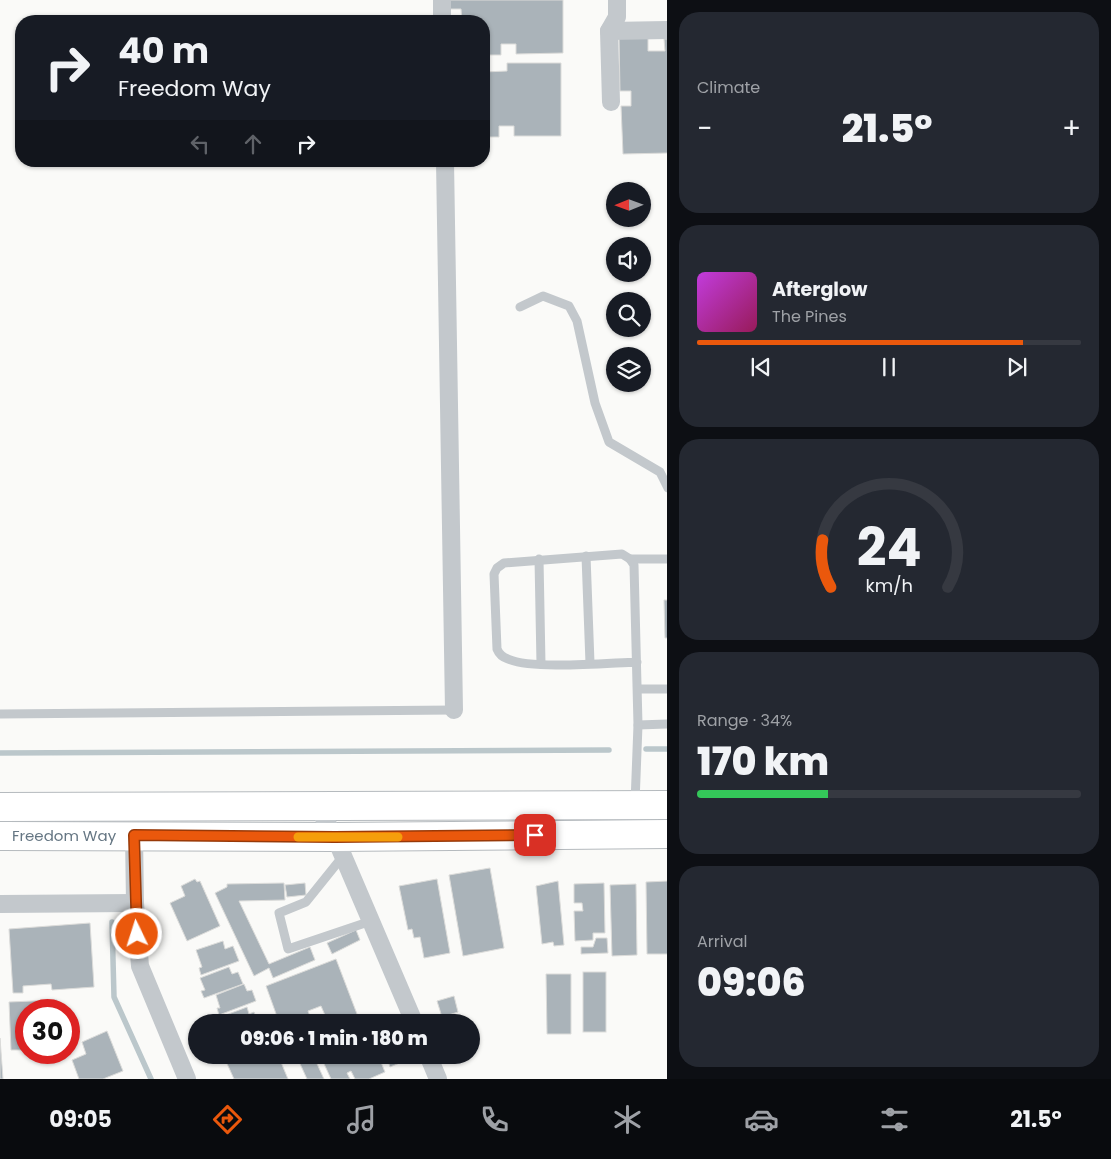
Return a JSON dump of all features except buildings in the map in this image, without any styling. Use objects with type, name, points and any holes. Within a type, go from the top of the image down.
[{"type":"main road","name":"Freedom Way","points":[[0,836],[134,835],[339,847],[635,820],[667,805]]},
{"type":"main road","name":"Freedom Way","points":[[0,807],[317,806],[635,820],[667,834]]},
{"type":"street","points":[[442,0],[442,15]]},
{"type":"street","points":[[611,102],[609,31],[617,17],[617,0]]},
{"type":"street","points":[[609,31],[667,30]]},
{"type":"street","points":[[445,167],[454,710]]},
{"type":"street","points":[[317,806],[339,847],[411,1014]]},
{"type":"street","points":[[134,835],[135,903],[140,966],[187,1079]]},
{"type":"street","points":[[0,904],[135,903]]},
{"type":"street","points":[[432,1064],[438,1079]]},
{"type":"lane","points":[[520,307],[543,296],[569,306],[576,321],[595,403],[609,442],[660,472],[667,488]]},
{"type":"lane","points":[[635,820],[638,662],[634,565],[630,559],[622,554],[539,559],[504,563],[496,568],[494,574],[498,652],[508,660],[541,664],[638,662]]},
{"type":"lane","points":[[586,556],[590,663]]},
{"type":"lane","points":[[539,559],[541,664]]},
{"type":"lane","points":[[630,559],[667,559]]},
{"type":"lane","points":[[638,689],[667,688]]},
{"type":"lane","points":[[0,714],[454,710]]},
{"type":"lane","points":[[638,725],[667,724]]},
{"type":"lane","points":[[339,847],[306,902],[279,913],[288,949],[371,922]]},
{"type":"waterway","points":[[646,749],[667,749]]},
{"type":"waterway","points":[[0,753],[609,750]]},
{"type":"waterway","points":[[112,922],[114,997],[151,1079]]},
{"type":"slow traffic","points":[[298,837],[398,837]]},
{"type":"route","points":[[137,934],[134,835],[335,837],[535,835]]}]
